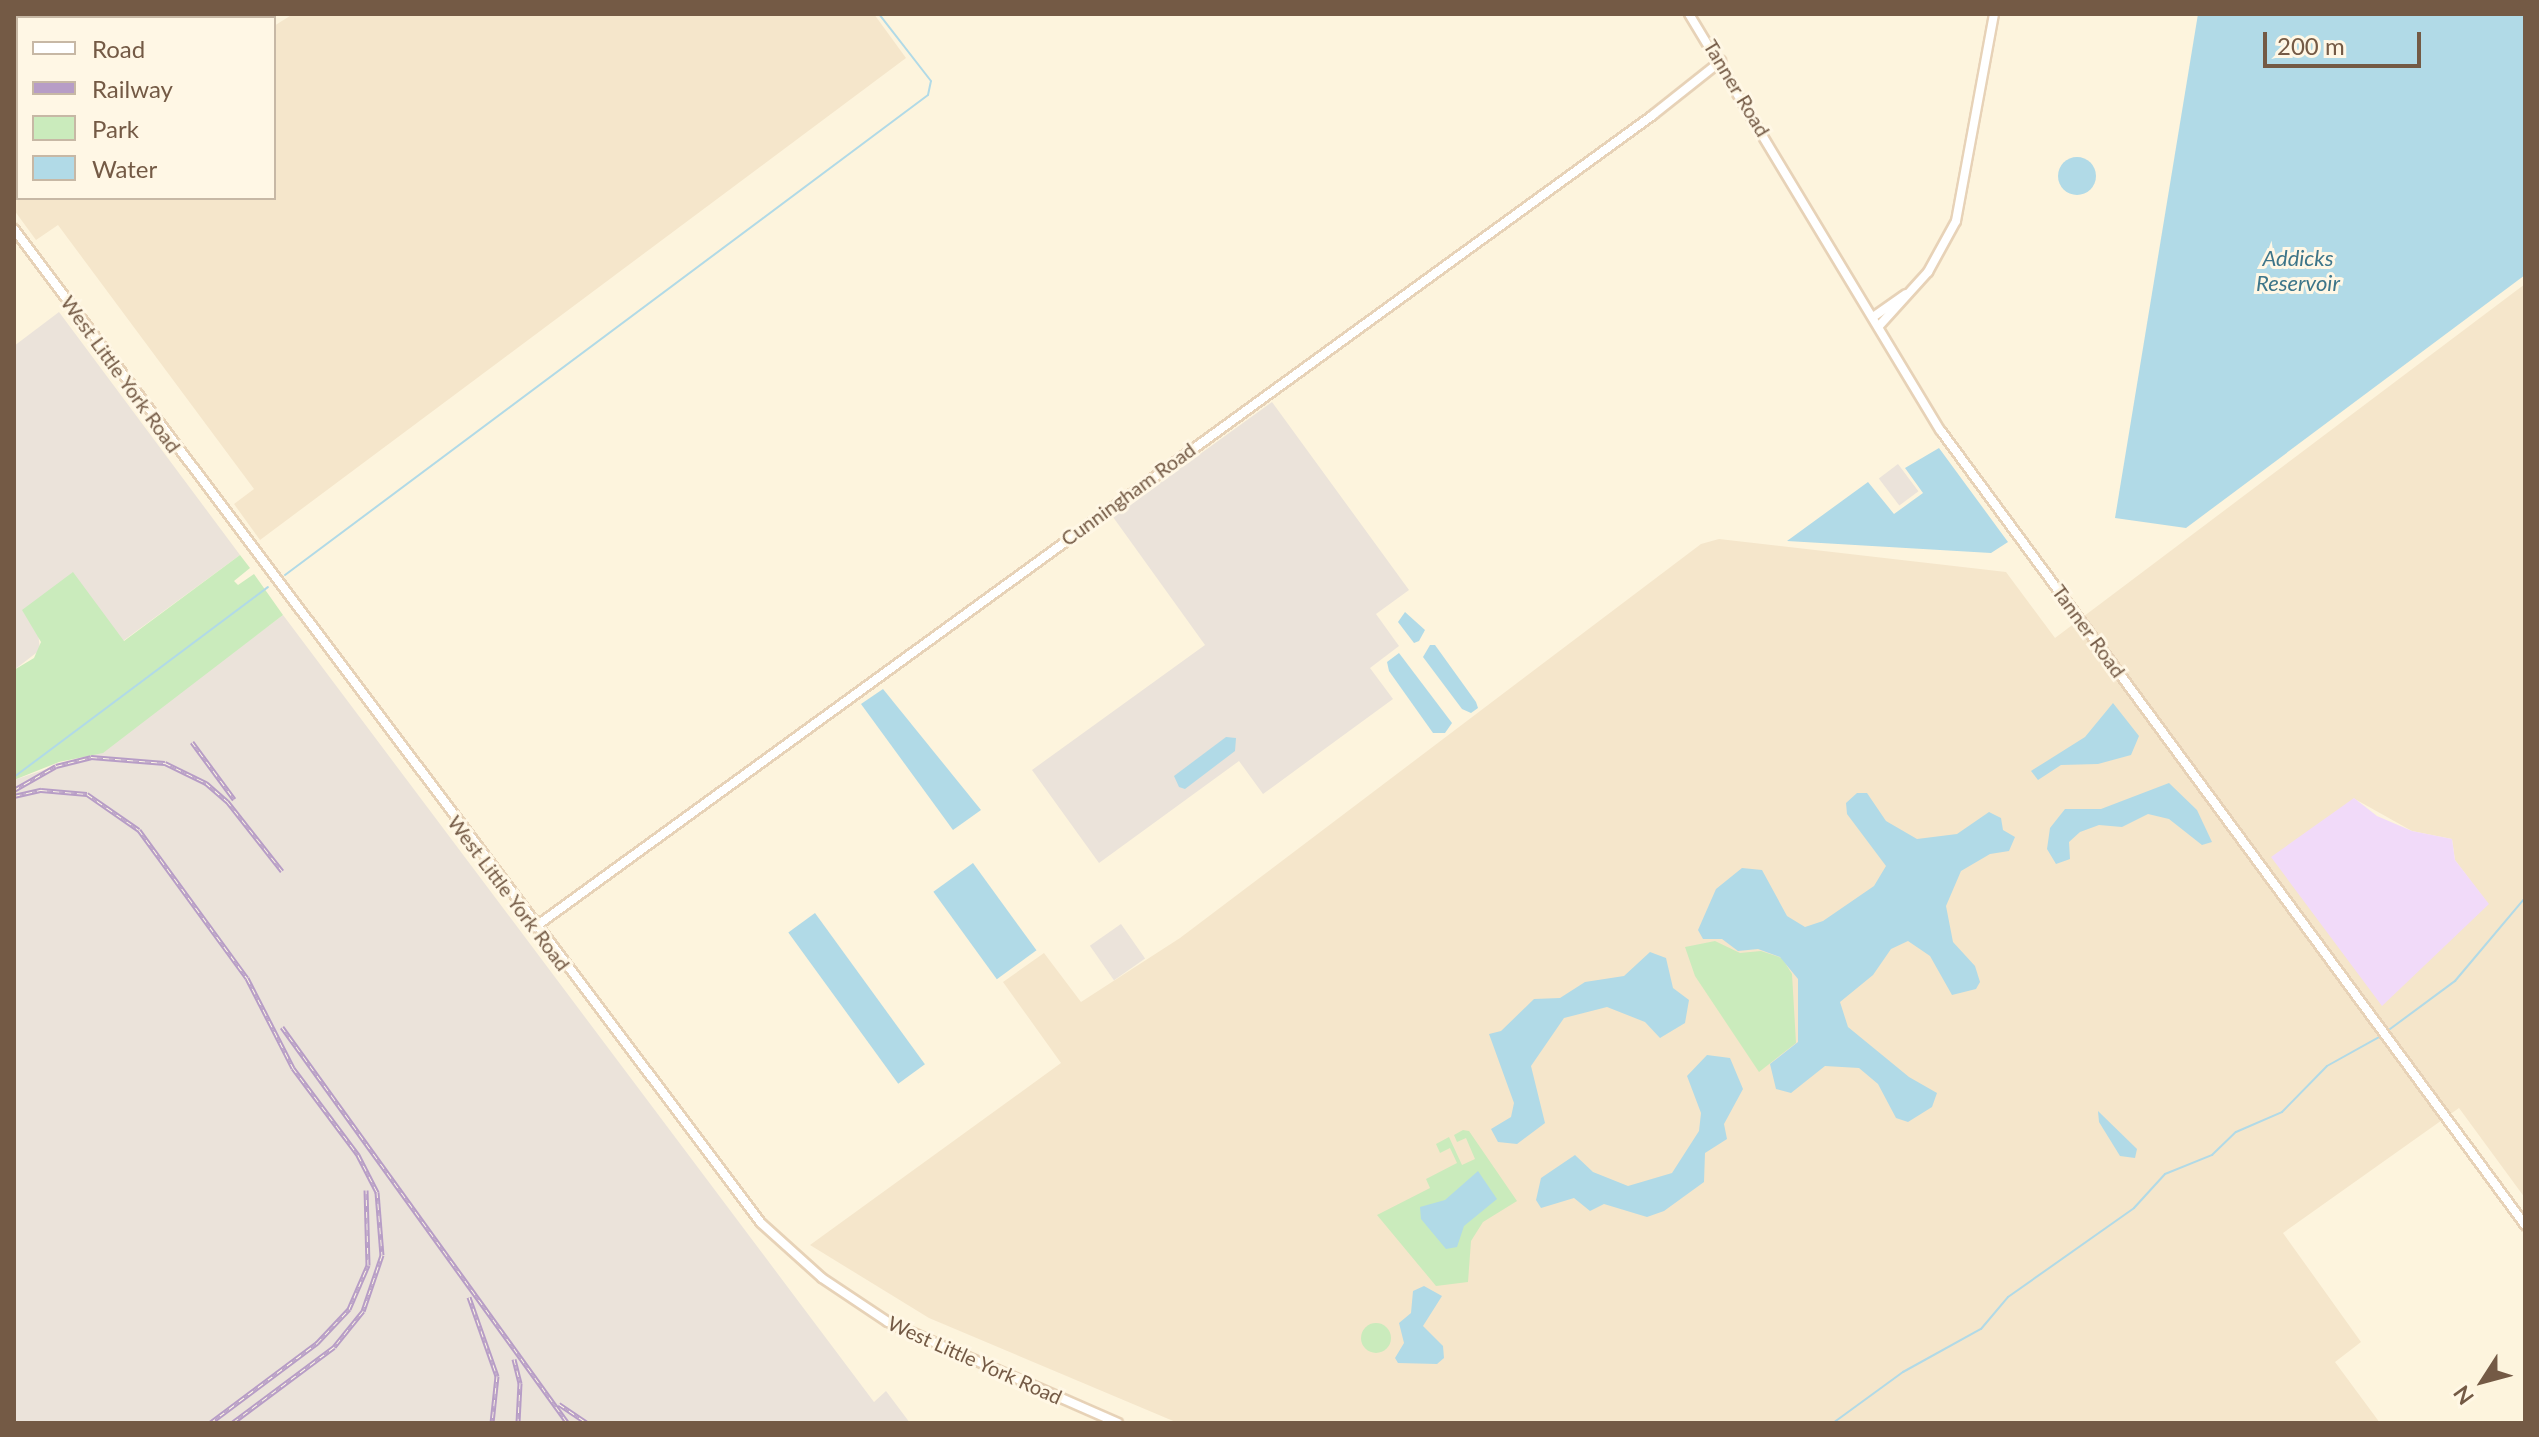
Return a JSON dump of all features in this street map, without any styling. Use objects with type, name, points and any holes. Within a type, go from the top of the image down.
[{"type":"main road","name":"Tanner Road","points":[[1689,14],[1721,61],[1945,436],[2525,1225]]},
{"type":"main road","points":[[1879,326],[1916,286],[1949,239],[1962,201],[1994,14]]},
{"type":"main road","name":"Cunningham Road","points":[[535,927],[1653,115],[1721,61]]},
{"type":"main road","name":"West Little York Road","points":[[14,229],[731,1188],[810,1268],[899,1327],[1118,1423]]},
{"type":"main road","points":[[1873,317],[1916,286]]},
{"type":"shaded area","points":[[293,14],[874,14],[906,58],[260,540],[234,504],[254,489],[58,225],[36,240],[14,210],[14,197],[16,200],[276,200],[276,25]]},
{"type":"shaded area","points":[[2525,284],[2525,1198],[2459,1108],[2283,1233],[2361,1342],[2335,1362],[2380,1423],[1178,1423],[929,1318],[810,1245],[1061,1063],[1003,982],[1044,953],[1081,1002],[1180,938],[1701,544],[1719,539],[2006,572],[2055,638]],"holes":[[[2353,798],[2412,831],[2452,839],[2455,860],[2488,904]]]},
{"type":"shaded area","points":[[59,312],[240,555],[123,641],[72,573],[38,632],[40,650],[14,670],[14,346]]},
{"type":"shaded area","points":[[1272,402],[1409,590],[1376,614],[1399,646],[1370,668],[1393,699],[1263,794],[1239,761],[1099,863],[1032,770],[1205,645],[1113,517]]},
{"type":"shaded area","points":[[1898,464],[1918,491],[1899,506],[1879,478]]},
{"type":"shaded area","points":[[283,615],[874,1402],[886,1391],[910,1423],[14,1423],[14,780],[103,750]]},
{"type":"shaded area","points":[[2354,798],[2377,816],[2412,831],[2452,839],[2455,860],[2489,904],[2382,1006],[2271,857]]},
{"type":"shaded area","points":[[1121,924],[1145,958],[1114,980],[1090,946]]},
{"type":"green space","points":[[240,555],[250,568],[234,581],[238,585],[254,574],[283,615],[103,753],[59,762],[14,780],[14,670],[34,658],[41,642],[22,610],[73,572],[124,641]]},
{"type":"green space","points":[[1715,941],[1740,953],[1761,951],[1782,958],[1792,974],[1796,1043],[1759,1072],[1695,976],[1685,947]]},
{"type":"green space","points":[[1463,1130],[1469,1131],[1517,1201],[1483,1222],[1471,1241],[1468,1282],[1436,1286],[1377,1215],[1430,1188],[1426,1179],[1457,1163],[1450,1148],[1440,1153],[1436,1144],[1449,1137],[1462,1165],[1475,1159],[1466,1138],[1457,1142],[1454,1135]]},
{"type":"green space","points":[[1376,1323],[1387,1327],[1391,1338],[1387,1349],[1376,1353],[1365,1349],[1361,1338],[1365,1327]]},
{"type":"water","name":"Addicks Reservoir","points":[[2198,14],[2525,14],[2525,275],[2186,528],[2115,518]]},
{"type":"water","points":[[2077,157],[2091,162],[2096,176],[2091,190],[2077,195],[2063,190],[2058,176],[2063,162]]},
{"type":"water","points":[[1939,448],[2008,542],[1991,553],[1787,541],[1868,482],[1894,514],[1923,493],[1905,468]]},
{"type":"water","points":[[1405,612],[1425,630],[1419,641],[1414,643],[1398,622]]},
{"type":"water","points":[[1430,645],[1435,645],[1476,702],[1478,708],[1471,713],[1462,709],[1423,657]]},
{"type":"water","points":[[1399,653],[1452,723],[1445,733],[1433,733],[1389,671],[1387,662]]},
{"type":"water","points":[[883,689],[981,810],[953,830],[861,704]]},
{"type":"water","points":[[2113,703],[2139,736],[2131,755],[2098,764],[2061,765],[2038,780],[2031,771],[2085,737]]},
{"type":"water","points":[[1226,737],[1236,738],[1235,751],[1185,789],[1179,787],[1174,776]]},
{"type":"water","points":[[2169,783],[2197,810],[2212,842],[2202,845],[2169,819],[2148,814],[2122,827],[2099,825],[2080,832],[2069,842],[2070,859],[2056,864],[2047,849],[2050,828],[2065,809],[2101,809]]},
{"type":"water","points":[[1857,793],[1867,793],[1886,821],[1917,839],[1957,834],[1989,812],[2001,818],[2003,830],[2015,837],[2009,851],[1990,854],[1961,871],[1946,906],[1953,942],[1975,966],[1980,982],[1976,989],[1952,995],[1930,956],[1908,941],[1891,949],[1873,975],[1840,1002],[1848,1027],[1909,1077],[1937,1093],[1932,1107],[1908,1122],[1896,1118],[1878,1084],[1859,1068],[1825,1066],[1791,1093],[1776,1089],[1770,1064],[1798,1042],[1798,979],[1780,957],[1758,949],[1738,951],[1722,939],[1703,939],[1698,930],[1716,889],[1742,868],[1762,870],[1787,916],[1805,927],[1823,921],[1874,886],[1886,866],[1847,814],[1846,803]]},
{"type":"water","points":[[973,863],[1036,950],[997,979],[933,892]]},
{"type":"water","points":[[815,913],[925,1064],[898,1084],[788,932]]},
{"type":"water","points":[[1650,952],[1666,958],[1673,988],[1689,1000],[1685,1023],[1660,1038],[1645,1022],[1607,1007],[1564,1018],[1531,1066],[1545,1123],[1517,1144],[1498,1142],[1491,1129],[1511,1117],[1514,1103],[1489,1034],[1501,1031],[1534,999],[1560,998],[1585,982],[1624,976]]},
{"type":"water","points":[[1707,1055],[1730,1058],[1743,1089],[1724,1124],[1727,1139],[1705,1153],[1704,1182],[1664,1211],[1647,1217],[1604,1204],[1590,1211],[1574,1198],[1541,1208],[1536,1200],[1541,1178],[1575,1155],[1593,1172],[1628,1186],[1672,1173],[1699,1131],[1701,1113],[1687,1076]]},
{"type":"water","points":[[2098,1111],[2137,1149],[2135,1158],[2120,1156],[2099,1122]]},
{"type":"water","points":[[1478,1171],[1497,1199],[1464,1226],[1457,1247],[1446,1249],[1421,1219],[1420,1207],[1445,1200]]},
{"type":"water","points":[[1424,1286],[1442,1296],[1423,1326],[1443,1346],[1444,1358],[1437,1364],[1398,1363],[1395,1358],[1404,1343],[1399,1323],[1411,1313],[1413,1291]]},
{"type":"waterway","points":[[285,575],[928,95],[931,81],[879,14]]},
{"type":"waterway","points":[[14,777],[268,587]]},
{"type":"waterway","points":[[2386,1032],[2455,981],[2525,898]]},
{"type":"waterway","points":[[1833,1423],[1903,1372],[1981,1329],[2008,1297],[2134,1208],[2165,1174],[2212,1155],[2236,1132],[2282,1112],[2327,1066],[2381,1036]]},
{"type":"railway","points":[[192,742],[234,799]]},
{"type":"railway","points":[[14,790],[56,766],[91,757],[165,763],[206,783],[227,801],[282,871]]},
{"type":"railway","points":[[14,796],[41,790],[87,794],[139,830],[247,978],[293,1068],[358,1155],[377,1192],[382,1255],[363,1311],[334,1347],[232,1423]]},
{"type":"railway","points":[[282,1027],[568,1423]]},
{"type":"railway","points":[[210,1423],[317,1343],[349,1309],[368,1265],[366,1190]]},
{"type":"railway","points":[[469,1297],[497,1376],[492,1423]]},
{"type":"railway","points":[[514,1359],[520,1383],[518,1423]]},
{"type":"railway","points":[[559,1404],[587,1423]]}]
